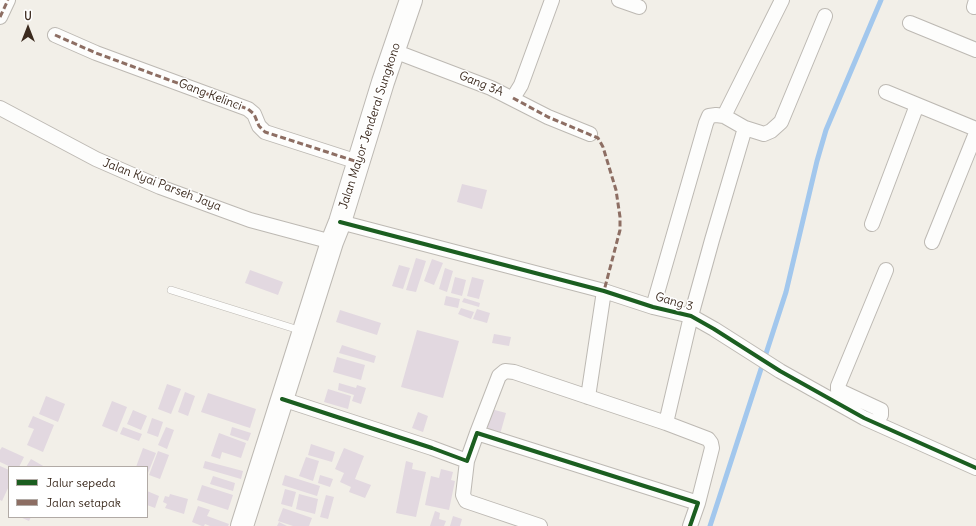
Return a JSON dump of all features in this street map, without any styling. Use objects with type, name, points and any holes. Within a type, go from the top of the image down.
[{"type":"main road","name":"Jalan Mayor Jenderal Sungkono","points":[[242,526],[411,0]]},
{"type":"street","points":[[0,17],[8,0]]},
{"type":"street","name":"Gang 3A","points":[[394,51],[491,88],[513,98],[521,85],[552,0]]},
{"type":"street","points":[[619,0],[639,7]]},
{"type":"street","points":[[724,116],[782,0]]},
{"type":"street","points":[[654,307],[709,116],[716,114],[724,116],[745,128],[764,134],[771,131],[781,122],[825,16]]},
{"type":"street","points":[[910,23],[976,50]]},
{"type":"street","name":"Gang Kelinci","points":[[55,35],[96,53],[248,109],[253,113],[259,126],[265,132],[358,162]]},
{"type":"street","points":[[886,92],[976,129]]},
{"type":"street","points":[[513,98],[548,117],[590,134]]},
{"type":"street","points":[[872,224],[917,105]]},
{"type":"street","name":"Jalan Kyai Parseh Jaya","points":[[0,108],[96,159],[160,187],[250,220],[336,232]]},
{"type":"street","points":[[666,423],[691,316],[745,128]]},
{"type":"street","points":[[932,242],[976,133]]},
{"type":"street","name":"Gang 3","points":[[336,232],[604,291],[654,307],[691,316],[739,344],[780,371],[864,418],[976,468]]},
{"type":"street","points":[[876,423],[881,415],[881,410],[838,390],[838,386],[886,270]]},
{"type":"street","points":[[588,397],[604,291]]},
{"type":"street","points":[[540,526],[466,501],[463,495],[467,461],[499,376],[506,371],[514,372],[666,423],[708,439],[712,448],[698,503],[690,526]]},
{"type":"street","points":[[282,399],[432,448],[467,461]]},
{"type":"street","points":[[477,433],[698,503]]},
{"type":"lane","points":[[171,290],[304,332]]},
{"type":"building","points":[[462,184],[487,190],[482,209],[457,202]]},
{"type":"building","points":[[416,258],[426,261],[416,292],[406,290]]},
{"type":"building","points":[[432,259],[443,263],[434,285],[424,281]]},
{"type":"building","points":[[399,265],[410,268],[403,289],[392,286]]},
{"type":"building","points":[[445,268],[453,271],[447,292],[439,289]]},
{"type":"building","points":[[250,270],[283,282],[278,295],[245,283]]},
{"type":"building","points":[[455,277],[466,280],[462,296],[451,293]]},
{"type":"building","points":[[472,277],[484,280],[479,299],[467,296]]},
{"type":"building","points":[[446,296],[460,299],[458,308],[444,305]]},
{"type":"building","points":[[464,298],[480,303],[479,307],[462,302]]},
{"type":"building","points":[[461,308],[474,312],[471,319],[458,314]]},
{"type":"building","points":[[477,309],[490,313],[487,323],[473,319]]},
{"type":"building","points":[[340,310],[381,323],[377,335],[336,322]]},
{"type":"building","points":[[417,330],[459,341],[443,398],[401,387]]},
{"type":"building","points":[[494,334],[511,337],[509,346],[492,343]]},
{"type":"building","points":[[342,345],[376,356],[374,363],[339,353]]},
{"type":"building","points":[[337,357],[365,365],[361,380],[333,372]]},
{"type":"building","points":[[339,383],[356,388],[357,385],[366,388],[361,404],[352,401],[354,395],[338,390]]},
{"type":"building","points":[[167,384],[181,389],[171,414],[158,409]]},
{"type":"building","points":[[328,389],[351,396],[348,409],[324,402]]},
{"type":"building","points":[[185,392],[195,396],[188,416],[178,412]]},
{"type":"building","points":[[208,393],[256,409],[250,428],[201,412]]},
{"type":"building","points":[[46,396],[65,404],[58,422],[39,414]]},
{"type":"building","points":[[112,401],[127,407],[117,432],[102,426]]},
{"type":"building","points":[[491,409],[506,413],[499,438],[484,434]]},
{"type":"building","points":[[133,410],[147,416],[141,430],[127,424]]},
{"type":"building","points":[[418,412],[428,416],[423,432],[412,428]]},
{"type":"building","points":[[33,416],[54,425],[43,452],[27,445],[34,429],[28,427]]},
{"type":"building","points":[[152,418],[163,422],[158,437],[147,433]]},
{"type":"building","points":[[123,427],[142,434],[139,441],[120,434]]},
{"type":"building","points":[[166,427],[174,430],[167,449],[158,445]]},
{"type":"building","points":[[232,427],[251,433],[248,441],[230,435]]},
{"type":"building","points":[[219,433],[246,443],[241,458],[222,452],[220,459],[211,456]]},
{"type":"building","points":[[311,444],[335,452],[332,462],[308,455]]},
{"type":"building","points":[[2,447],[24,457],[20,466],[9,466],[0,462],[0,450]]},
{"type":"building","points":[[143,448],[156,453],[148,473],[148,466],[136,466]]},
{"type":"building","points":[[344,448],[364,456],[355,479],[371,485],[365,498],[349,492],[351,487],[340,482],[344,473],[335,469]]},
{"type":"building","points":[[158,451],[169,455],[160,479],[149,475]]},
{"type":"building","points":[[306,457],[319,461],[313,481],[299,476]]},
{"type":"building","points":[[31,459],[43,466],[27,466]]},
{"type":"building","points":[[205,461],[243,471],[241,479],[203,468]]},
{"type":"building","points":[[406,461],[413,463],[412,469],[426,472],[416,517],[396,513]]},
{"type":"building","points":[[0,466],[8,470],[8,488],[2,501],[0,500]]},
{"type":"building","points":[[441,469],[453,472],[451,480],[455,481],[449,510],[425,505],[431,476],[439,478]]},
{"type":"building","points":[[285,475],[320,486],[317,496],[282,485]]},
{"type":"building","points":[[320,475],[333,479],[330,487],[318,483]]},
{"type":"building","points":[[213,476],[235,483],[233,491],[210,484]]},
{"type":"building","points":[[202,485],[233,495],[228,510],[197,500]]},
{"type":"building","points":[[285,489],[296,492],[292,507],[281,504]]},
{"type":"building","points":[[148,491],[159,496],[155,508],[148,505]]},
{"type":"building","points":[[170,494],[188,499],[184,514],[165,508],[167,504],[163,502],[165,496],[169,497]]},
{"type":"building","points":[[299,494],[318,499],[315,514],[296,509]]},
{"type":"building","points":[[326,495],[334,497],[328,519],[320,517]]},
{"type":"building","points":[[198,506],[210,510],[207,516],[229,524],[228,526],[210,526],[205,524],[202,526],[192,522]]},
{"type":"building","points":[[283,508],[312,518],[309,526],[293,526],[278,521]]},
{"type":"building","points":[[435,511],[440,513],[439,519],[446,521],[444,526],[430,526]]},
{"type":"building","points":[[453,516],[462,519],[460,526],[450,526]]},
{"type":"building","points":[[22,518],[30,518],[29,521]]},
{"type":"building","points":[[279,522],[287,526],[277,526]]},
{"type":"waterway","points":[[710,526],[786,292],[817,161],[826,130],[881,0]]},
{"type":"marked path","points":[[0,17],[8,0]]},
{"type":"marked path","points":[[55,35],[96,53],[248,109],[254,114],[259,126],[265,132],[358,162]]},
{"type":"marked path","points":[[513,98],[548,117],[598,138],[603,147],[616,190],[620,217],[620,230],[604,291]]},
{"type":"cycle path","points":[[340,222],[604,291],[653,307],[691,316],[780,371],[864,418],[976,468]]},
{"type":"cycle path","points":[[282,399],[432,448],[467,461],[477,433],[698,503],[690,526]]}]
